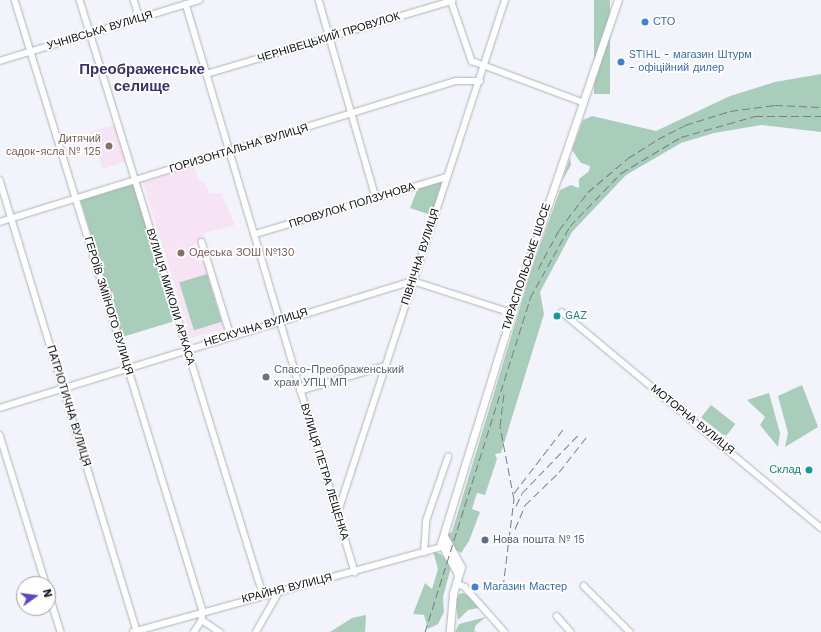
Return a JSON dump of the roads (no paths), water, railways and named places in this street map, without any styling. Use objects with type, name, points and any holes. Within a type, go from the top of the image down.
[{"type":"main road","name":"ТИРАСПОЛЬСЬКЕ ШОСЕ","points":[[456,583],[458,574],[444,547],[444,536],[512,313],[582,102],[618,0]]},
{"type":"main road","points":[[450,632],[456,583]]},
{"type":"street","name":"ГЕРОЇВ ЗМІЇНОГО ВУЛИЦЯ","points":[[15,0],[203,611]]},
{"type":"street","name":"ВУЛИЦЯ МИКОЛИ АРКАСА","points":[[80,0],[186,350],[263,594]]},
{"type":"street","points":[[134,0],[140,19]]},
{"type":"street","name":"УЧНІВСЬКА ВУЛИЦЯ","points":[[0,61],[199,0]]},
{"type":"street","points":[[319,0],[376,198]]},
{"type":"street","name":"ПІВНІЧНА ВУЛИЦЯ","points":[[337,515],[447,177],[480,81],[505,0]]},
{"type":"street","points":[[451,1],[470,57],[484,67],[582,102]]},
{"type":"street","name":"ЧЕРНІВЕЦЬКИЙ ПРОВУЛОК","points":[[207,74],[451,1]]},
{"type":"street","name":"ВУЛИЦЯ ПЕТРА ЛЕЩЕНКА","points":[[186,4],[229,151],[256,234],[300,391],[355,572]]},
{"type":"street","name":"ГОРИЗОНТАЛЬНА ВУЛИЦЯ","points":[[0,222],[456,81],[480,81]]},
{"type":"street","name":"ПРОВУЛОК ПОЛЗУНОВА","points":[[256,234],[447,177]]},
{"type":"street","name":"ПАТРІОТИЧНА ВУЛИЦЯ","points":[[0,180],[62,388],[138,631]]},
{"type":"street","points":[[202,242],[231,336]]},
{"type":"street","name":"НЕСКУЧНА ВУЛИЦЯ","points":[[0,408],[127,367],[413,281],[425,282],[512,313]]},
{"type":"street","name":"МОТОРНА ВУЛИЦЯ","points":[[562,312],[821,528]]},
{"type":"street","points":[[300,391],[385,366]]},
{"type":"street","points":[[0,436],[44,576]]},
{"type":"street","points":[[424,553],[426,521],[448,457]]},
{"type":"street","name":"КРАЙНЯ ВУЛИЦЯ","points":[[138,631],[263,594],[355,572],[444,547]]},
{"type":"street","points":[[456,583],[465,587],[505,632]]},
{"type":"street","points":[[584,586],[630,632]]},
{"type":"street","points":[[256,632],[280,590]]},
{"type":"street","points":[[194,632],[202,620],[203,611]]},
{"type":"street","points":[[56,616],[61,632]]},
{"type":"street","points":[[557,616],[571,632]]},
{"type":"street","points":[[202,620],[220,632]]},
{"type":"railway","points":[[538,269],[559,230],[588,192],[628,158],[658,139],[685,125],[730,111],[775,105],[821,107]]},
{"type":"railway","points":[[425,632],[530,298],[570,226],[621,173],[681,137],[755,116],[821,116]]},
{"type":"railway","points":[[503,587],[514,499],[500,426],[504,394]]},
{"type":"railway","points":[[514,493],[564,428]]},
{"type":"railway","points":[[516,506],[522,493],[580,433]]},
{"type":"railway","points":[[515,529],[525,505],[559,472],[588,435]]},
{"type":"place","name":"СТО","points":[[645,22]]},
{"type":"place","name":"STIHL - магазин Штурм - офіційний дилер","points":[[621,62]]},
{"type":"place","name":"Дитячий садок-ясла № 125","points":[[109,146]]},
{"type":"place","name":"Одеська ЗОШ №130","points":[[181,253]]},
{"type":"place","name":"GAZ","points":[[557,316]]},
{"type":"place","name":"Спасо-Преображенський храм УПЦ МП","points":[[266,377]]},
{"type":"place","name":"Склад","points":[[809,470]]},
{"type":"place","name":"Нова пошта № 15","points":[[485,540]]},
{"type":"place","name":"Магазин Мастер","points":[[475,587]]},
{"type":"district","name":"Преображенське селище","points":[[142,78]]}]
